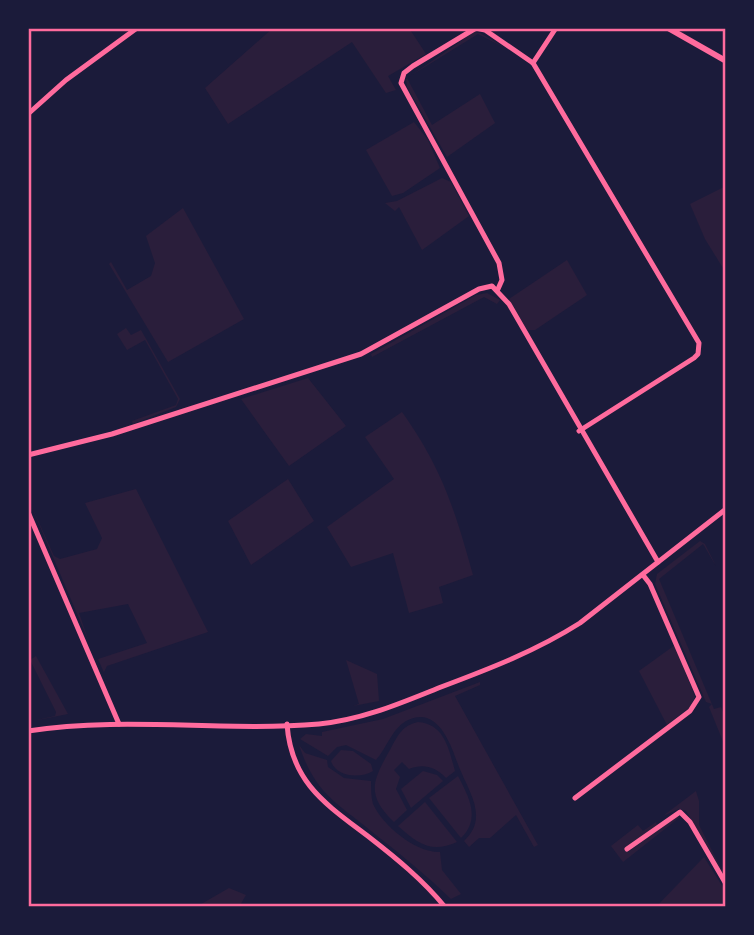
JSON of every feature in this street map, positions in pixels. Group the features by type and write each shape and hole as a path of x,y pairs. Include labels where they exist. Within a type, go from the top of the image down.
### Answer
{"street":[{"path":"28,114 66,80 137,28"},
{"path":"498,289 502,280 499,262 405,92 402,78 413,66 476,28 485,30 533,63 699,342 698,354 694,358 579,431"},
{"path":"533,63 556,28"},
{"path":"668,28 726,61"},
{"path":"28,455 112,434 188,407 351,357 396,336 479,289 492,286 498,289 658,562"},
{"path":"28,731 119,724 321,723 371,714 508,661 580,623 726,509"},
{"path":"28,512 119,724"},
{"path":"575,798 690,711 699,697 650,584 643,575"},
{"path":"286,724 292,756 316,796 408,869 445,907"},
{"path":"627,849 680,812 690,822 726,884"}],"shaded area":[{"path":"273,28 409,28 426,54 388,76 396,90 386,93 352,42 228,124 205,88"},
{"path":"474,32 480,33 509,50 478,34 411,75"},
{"path":"407,78 432,125 480,94 495,123 447,157 407,87"},
{"path":"414,122 428,140 440,168 403,193 392,196 366,150"},
{"path":"442,178 451,182 469,216 422,250 399,207 395,211 385,203 397,201"},
{"path":"726,186 726,273 705,239 690,204"},
{"path":"183,208 244,319 168,362 109,264 111,262 127,290 151,276 155,263 146,236"},
{"path":"567,260 587,295 535,330 527,330 509,299"},
{"path":"487,293 500,300 497,304 484,297 372,357 371,354 476,295"},
{"path":"126,328 131,335 141,330 180,399 176,407 133,424 132,421 176,405 178,399 145,340 127,350 117,334"},
{"path":"308,378 346,426 289,466 241,399"},
{"path":"402,412 416,432 446,490 473,575 439,587 443,603 409,613 393,553 351,567 327,527 394,479 365,437"},
{"path":"288,479 314,521 251,565 228,521"},
{"path":"136,489 208,632 107,666 104,672 110,686 98,659 147,643 128,604 79,613 89,642 28,498 54,556 60,559 97,549 102,538 85,503"},
{"path":"700,541 705,544 716,566 703,544 659,579 712,704 706,702 655,584 657,574"},
{"path":"675,645 695,697 690,707 667,725 639,671"},
{"path":"36,656 68,714 28,722 55,716 56,712 30,660"},
{"path":"346,660 377,674 379,701 353,706 359,704"},
{"path":"480,682 480,685 455,696 538,845 534,847 516,815 490,838 479,838 469,847 464,841 475,823 472,795 442,729 427,718 417,717 401,725 376,760 346,745 337,747 328,756 300,739 306,734 322,736 322,732 383,719"},
{"path":"712,704 714,709 721,707 726,719 726,749 709,707"},
{"path":"418,722 427,724 440,733 448,747 455,771 446,778 434,769 419,766 409,769 402,762 394,770 400,777 396,789 407,810 394,822 378,803 375,794 377,777 399,735 405,728"},
{"path":"299,745 305,753 327,760 328,767 344,778 371,781 373,804 384,821 411,843 440,852 442,870 461,894 451,899 339,806 313,776"},
{"path":"341,750 353,751 371,764 373,771 355,776 338,770 331,761"},
{"path":"423,771 437,775 443,781 411,808 401,789"},
{"path":"458,776 469,800 472,816 467,831 461,838 429,798"},
{"path":"696,791 699,801 699,825 726,878 686,811 679,809 663,816"},
{"path":"425,802 457,842 432,847 418,842 398,826"},
{"path":"676,817 680,817 623,862 611,846 638,825 643,831 656,822 657,825 625,849 628,852"},
{"path":"704,857 726,892 725,907 656,907"},
{"path":"229,888 246,895 239,907 196,907"}]}
